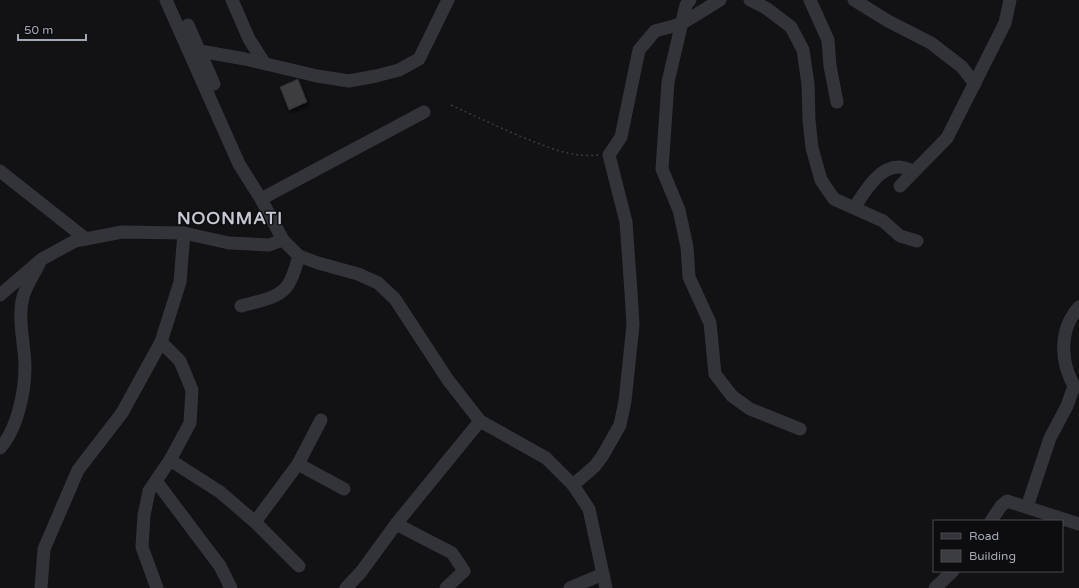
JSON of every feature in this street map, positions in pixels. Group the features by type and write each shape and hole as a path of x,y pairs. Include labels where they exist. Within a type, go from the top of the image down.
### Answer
{"street":[{"path":"166,0 239,164 261,199 283,240 299,256 318,264 358,274 378,283 395,299 448,380 480,421 546,458 573,485 589,509 606,588"},
{"path":"176,0 200,51 248,166 251,183"},
{"path":"232,0 249,39 265,64"},
{"path":"200,51 317,76 349,81 399,70 419,58 448,0"},
{"path":"690,0 686,5 668,82 662,169 679,210 687,247 689,277 710,323 716,374 732,396 750,409 800,429"},
{"path":"573,485 594,466 603,455 620,425 625,402 633,325 631,292 626,222 609,155 621,137 639,50 654,31 682,24 720,0"},
{"path":"750,0 766,8 791,27 803,50 808,84 809,120 812,148 821,180 834,199 883,221 900,236 917,240"},
{"path":"810,0 828,40 830,66 837,102"},
{"path":"854,0 888,21 931,43 962,67 975,84"},
{"path":"900,186 946,138 1005,23 1010,0"},
{"path":"261,199 424,112"},
{"path":"854,208 868,187 885,169 900,167 914,171"},
{"path":"0,171 86,239"},
{"path":"0,295 42,259 75,242 122,232 184,233 229,244 269,245 283,240"},
{"path":"41,588 44,549 78,470 122,413 162,342 180,282 184,233"},
{"path":"241,306 279,294 286,288 290,282 299,256"},
{"path":"0,448 6,442 20,407 25,368 21,329 23,297 42,259"},
{"path":"1027,507 1050,438 1067,406 1074,386 1067,374 1063,346 1064,332 1079,306"},
{"path":"157,588 142,547 144,516 149,491 170,460 190,423 192,390 180,361 162,342"},
{"path":"255,522 298,464 321,420"},
{"path":"346,588 361,572 396,524 480,421"},
{"path":"170,460 220,492 255,522 299,566"},
{"path":"298,464 344,489"},
{"path":"156,481 220,566 231,588"},
{"path":"992,520 1001,506 1007,501 1079,524"},
{"path":"396,524 452,553 464,571 446,588"},
{"path":"935,588 952,572"},
{"path":"570,588 603,574"}],"path":[{"path":"451,105 501,129 573,156 609,155"}],"building":[{"path":"298,79 307,102 289,110 280,87"}],"district":[{"name":"NOONMATI","path":"230,218"}]}
